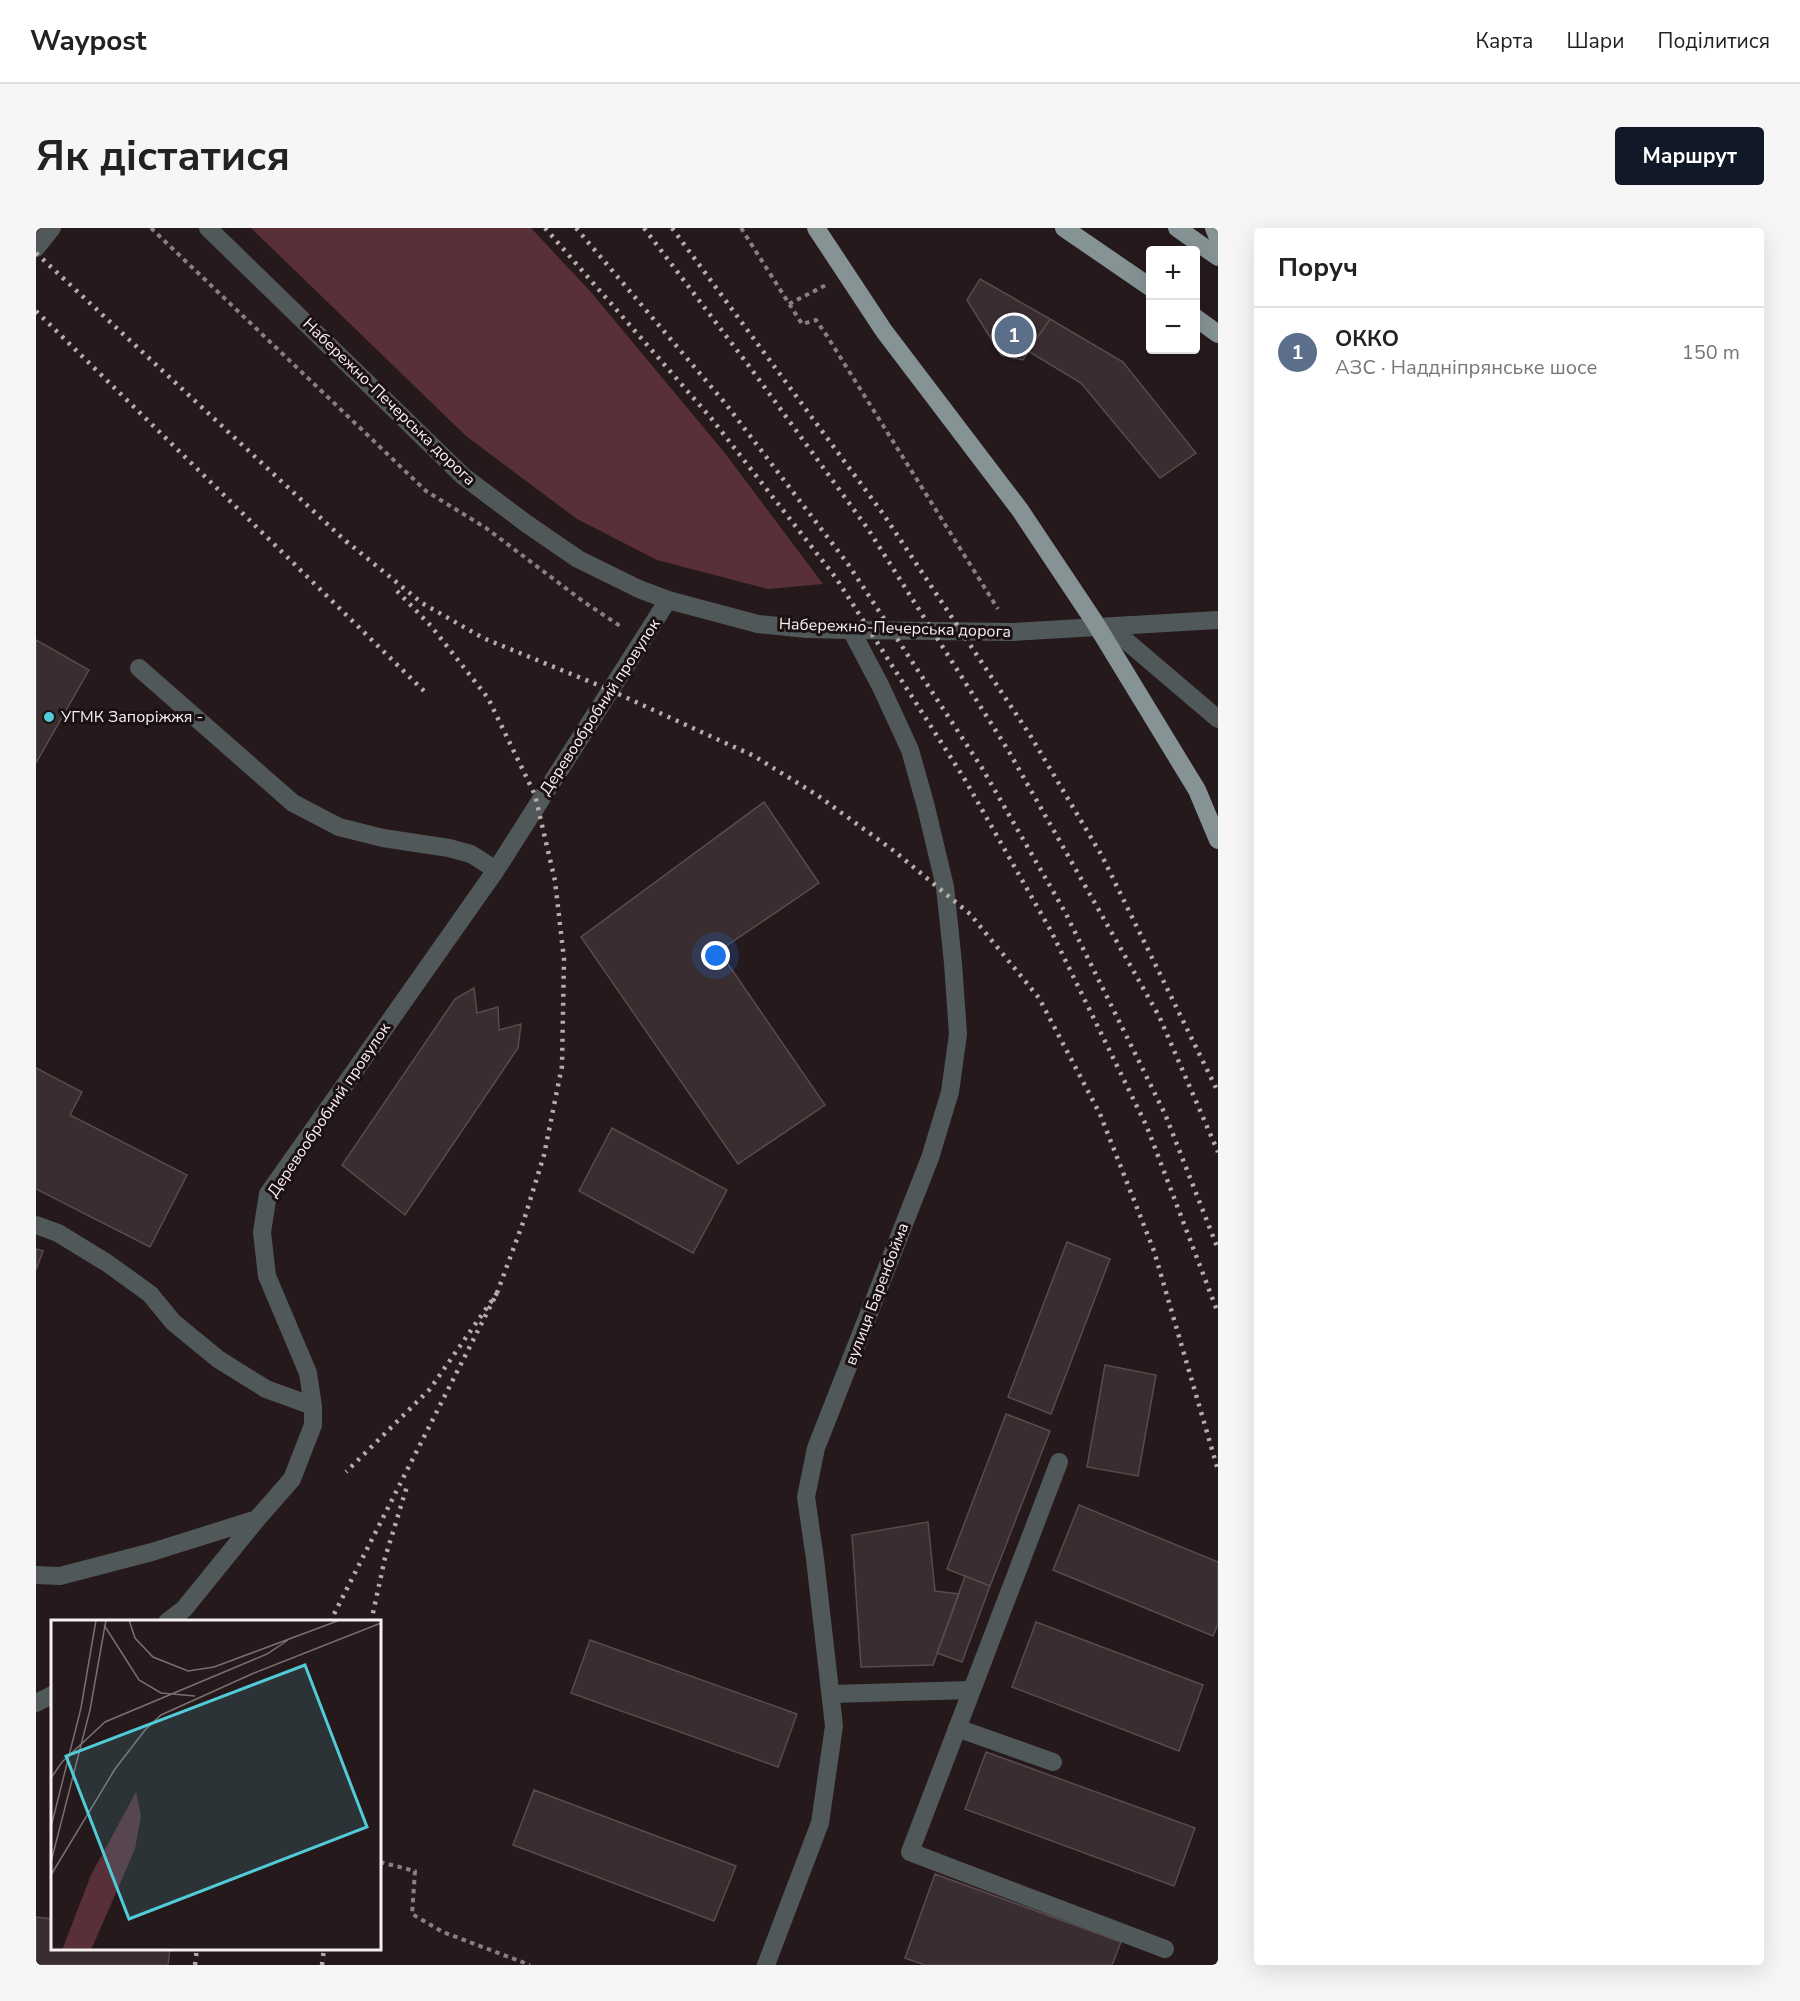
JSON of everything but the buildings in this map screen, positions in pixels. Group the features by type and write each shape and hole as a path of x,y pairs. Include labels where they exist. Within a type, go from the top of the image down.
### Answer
{"main road":[{"path":"816,228 884,331 1020,510 1094,621 1197,790 1218,840"},
{"path":"1064,228 1146,284"},
{"path":"1177,228 1218,257"},
{"path":"1214,228 1218,238"},
{"path":"1200,321 1218,334"}],"street":[{"path":"36,248 52,228"},
{"name":"Набережно-Печерська дорога","path":"208,228 463,476 578,559 639,589 668,600 758,624 807,629 1012,632 1218,620"},
{"name":"Деревообробний провулок","path":"170,1620 184,1609 292,1479 313,1425 313,1406 308,1373 267,1276 262,1233 268,1194 496,870 668,600"},
{"path":"1110,627 1218,719"},
{"name":"вулиця Баренбойма","path":"766,1965 820,1823 834,1726 816,1559 806,1497 816,1448 930,1158 950,1092 958,1034 945,887 926,807 910,750 851,630"},
{"path":"139,668 293,803 339,827 383,838 449,848 471,854 496,870"},
{"path":"36,1225 58,1233 107,1263 150,1294 173,1322 218,1359 266,1389 313,1406"},
{"path":"1059,1462 910,1852 1165,1949"},
{"path":"36,1575 60,1576 152,1552 257,1519"},
{"path":"831,1694 972,1690"},
{"path":"36,1703 51,1696"},
{"path":"957,1728 1053,1762"}],"path":[{"path":"151,228 426,491 486,528 584,602 642,640"},
{"path":"741,228 802,324 816,320 854,376 1012,632"},
{"path":"789,304 847,275"},
{"path":"381,1862 415,1871 412,1914 443,1932 530,1965"}],"shaded area":[{"path":"251,228 531,228 590,291 724,452 823,584 768,589 657,560 577,519 466,436"}],"railway":[{"path":"545,228 711,418 836,578 964,778 1051,931 1147,1127 1218,1313"},
{"path":"576,228 725,403 848,564 982,768 1065,912 1165,1114 1218,1249"},
{"path":"644,228 752,370 868,529 1008,750 1159,1016 1218,1152"},
{"path":"672,228 884,515 1030,735 1102,856 1218,1092"},
{"path":"36,253 352,547"},
{"path":"36,311 427,694"},
{"path":"346,541 422,603 483,638 603,687 754,756 817,795 894,851 970,914 1039,998 1100,1114 1154,1251 1218,1470"},
{"path":"397,591 431,626 488,698 535,795 555,881 564,959 562,1066 544,1155 524,1220 497,1293"},
{"path":"331,1620 497,1293 430,1389 346,1472"},
{"path":"371,1620 385,1558 408,1483"},
{"path":"195,1965 197,1950"},
{"path":"322,1965 324,1950"}],"place":[{"name":"ОККО","path":"1014,335"},
{"name":"УГМК Запоріжжя -","path":"49,717"}]}
